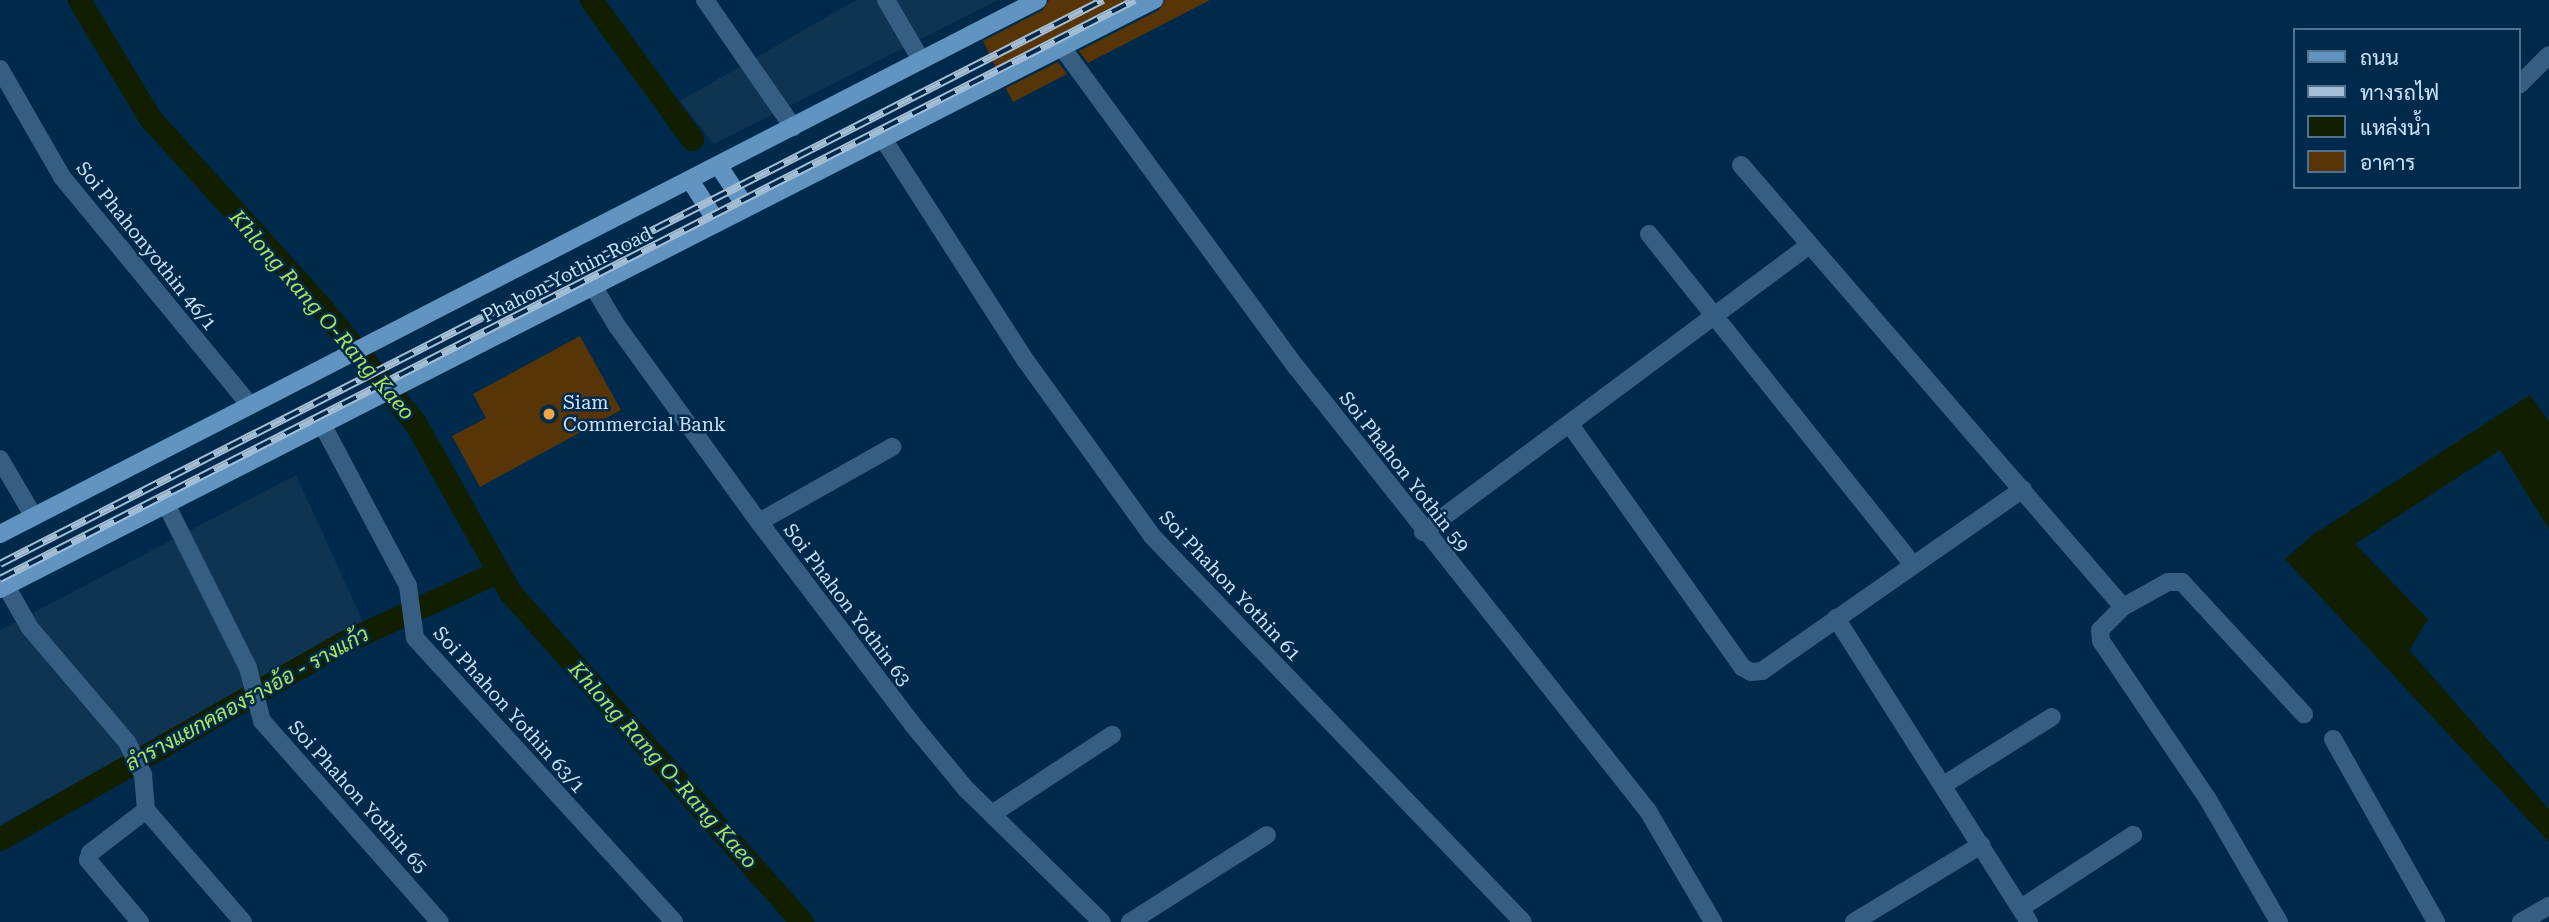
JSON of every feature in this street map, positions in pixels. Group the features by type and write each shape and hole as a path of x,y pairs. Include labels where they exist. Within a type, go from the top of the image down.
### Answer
{"main road":[{"name":"Phahon Yothin Road","path":"0,534 1038,0"},
{"name":"Phahon Yothin Road","path":"3,587 1154,0"},
{"path":"718,165 746,207"},
{"path":"690,180 717,222"}],"street":[{"path":"705,0 793,127"},
{"path":"887,0 921,60"},
{"name":"Soi Phahon Yothin 59","path":"1061,46 1423,532 1648,811 1713,922"},
{"path":"2521,83 2549,55"},
{"name":"Soi Phahonyothin 46/1","path":"0,69 62,177 250,405"},
{"name":"Soi Phahon Yothin 61","path":"882,137 1026,361 1152,536 1523,922"},
{"path":"1741,165 1808,246 2023,489 2123,607"},
{"path":"1649,234 1912,564"},
{"path":"1423,532 1571,426 1808,246"},
{"name":"Soi Phahon Yothin 63","path":"593,286 617,326 759,522 912,725 992,814 1102,922"},
{"name":"Soi Phahon Yothin 63/1","path":"322,425 408,586 415,638 674,922"},
{"path":"1571,426 1742,667 1751,672 1762,671 2023,489"},
{"path":"759,522 892,447"},
{"path":"0,459 34,517"},
{"name":"Soi Phahon Yothin 65","path":"166,504 248,668 262,721 440,922"},
{"path":"2280,922 2207,797 2101,641 2102,625 2123,607 2168,582 2182,582 2304,714"},
{"path":"3,587 30,628 127,742 143,775 146,810 243,922"},
{"path":"1836,618 1945,784 2025,915 2133,835"},
{"path":"1945,784 2052,717"},
{"path":"992,814 1112,736"},
{"path":"2333,739 2436,922"},
{"path":"140,922 88,860 90,853 146,810"},
{"path":"1130,922 1267,835"},
{"path":"1854,922 1981,845"},
{"path":"2521,922 2549,906"}],"shaded area":[{"path":"856,0 998,0 714,144 680,101"},
{"path":"296,475 364,624 0,825 0,630"}],"water":[{"path":"2530,395 2549,422 2549,529 2500,450 2355,544 2428,619 2409,650 2549,809 2549,842 2285,559 2314,534"}],"building":[{"path":"1049,0 1129,0 996,68 983,41 1043,10"},
{"path":"1165,0 1210,0 1088,63 1079,51 1159,10"},
{"path":"1058,62 1067,74 1013,102 1006,88"},
{"name":"Siam Commercial Bank","path":"580,336 621,410 480,487 452,436 486,418 473,394"}],"waterway":[{"name":"Khlong Rang O-Rang Kaeo","path":"79,0 150,118 322,308 416,424 510,592 802,922"},
{"path":"591,0 692,139"},
{"name":"ลำรางแยกคลองรางอ้อ - รางแก้ว","path":"0,839 342,643 499,571"}],"railway":[{"path":"0,564 1103,0"},
{"path":"0,579 1135,0"}],"place":[{"name":"Siam Commercial Bank","path":"549,414"}]}
